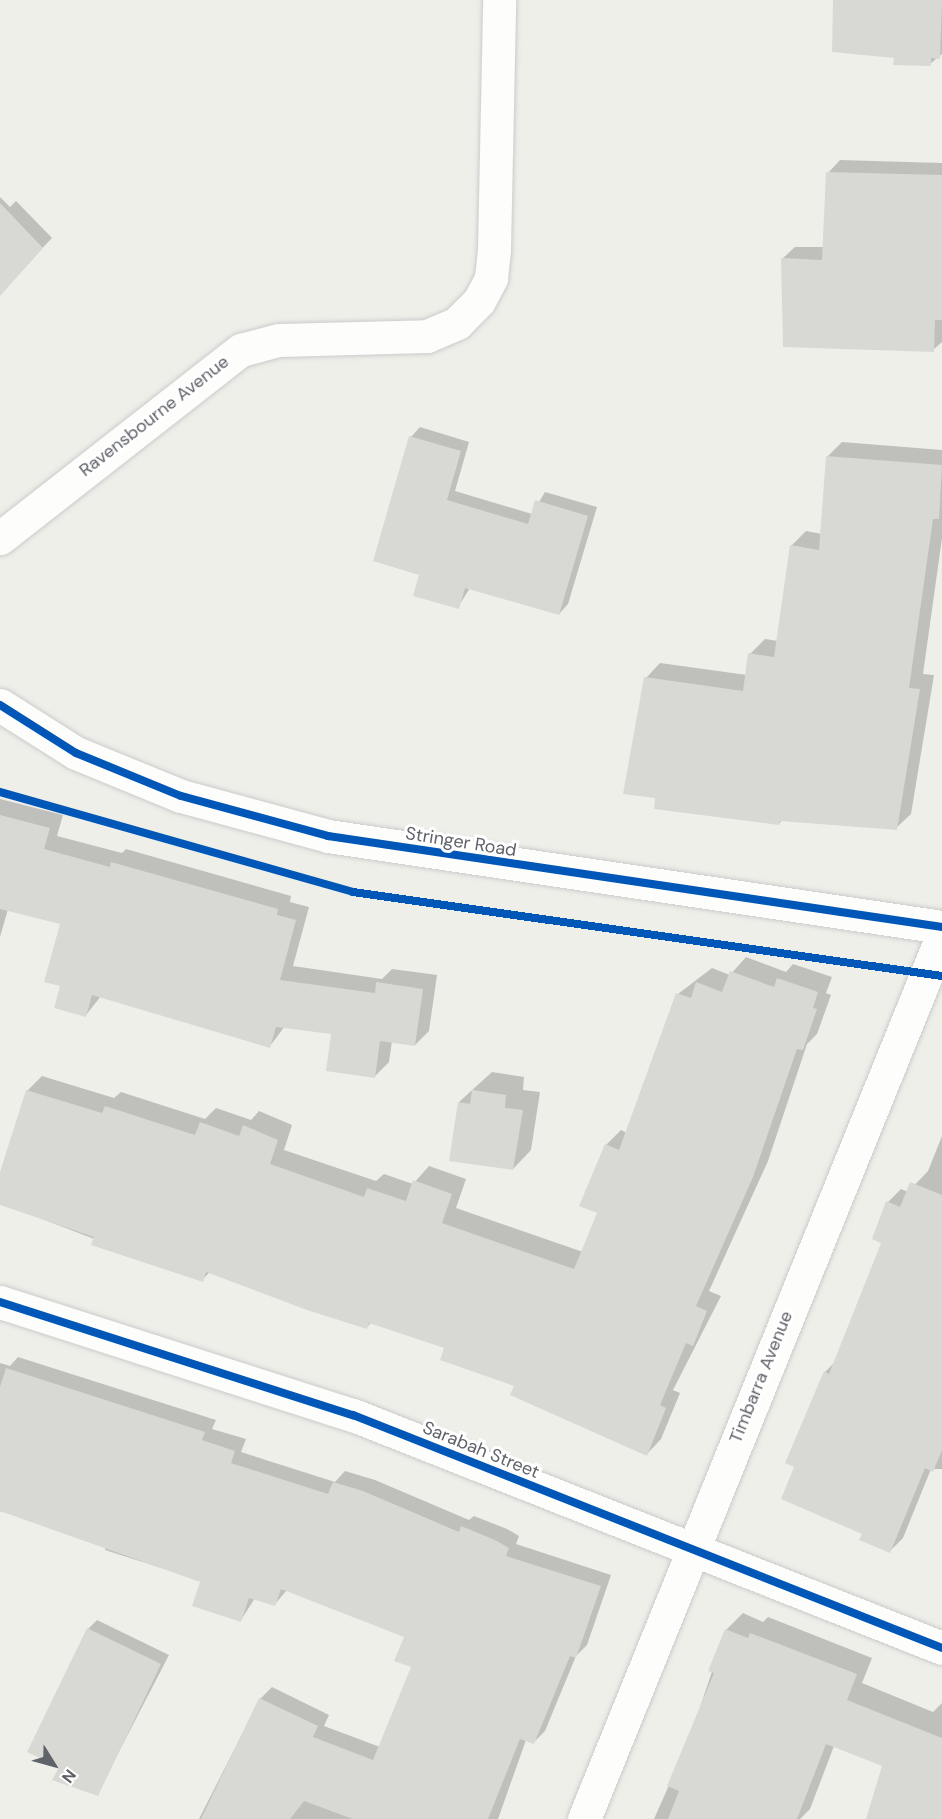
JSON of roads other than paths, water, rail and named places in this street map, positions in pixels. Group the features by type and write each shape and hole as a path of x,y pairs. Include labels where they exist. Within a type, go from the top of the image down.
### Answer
{"street":[{"name":"Ravensbourne Avenue","path":"0,538 241,350 279,340 427,336 457,323 479,301 491,278 494,249 499,0"},
{"name":"Stringer Road","path":"0,705 76,753 182,796 328,836 942,927"},
{"name":"Timbarra Avenue","path":"584,1819 691,1550 942,936"},
{"name":"Sarabah Street","path":"0,1302 353,1415 942,1648"}]}
